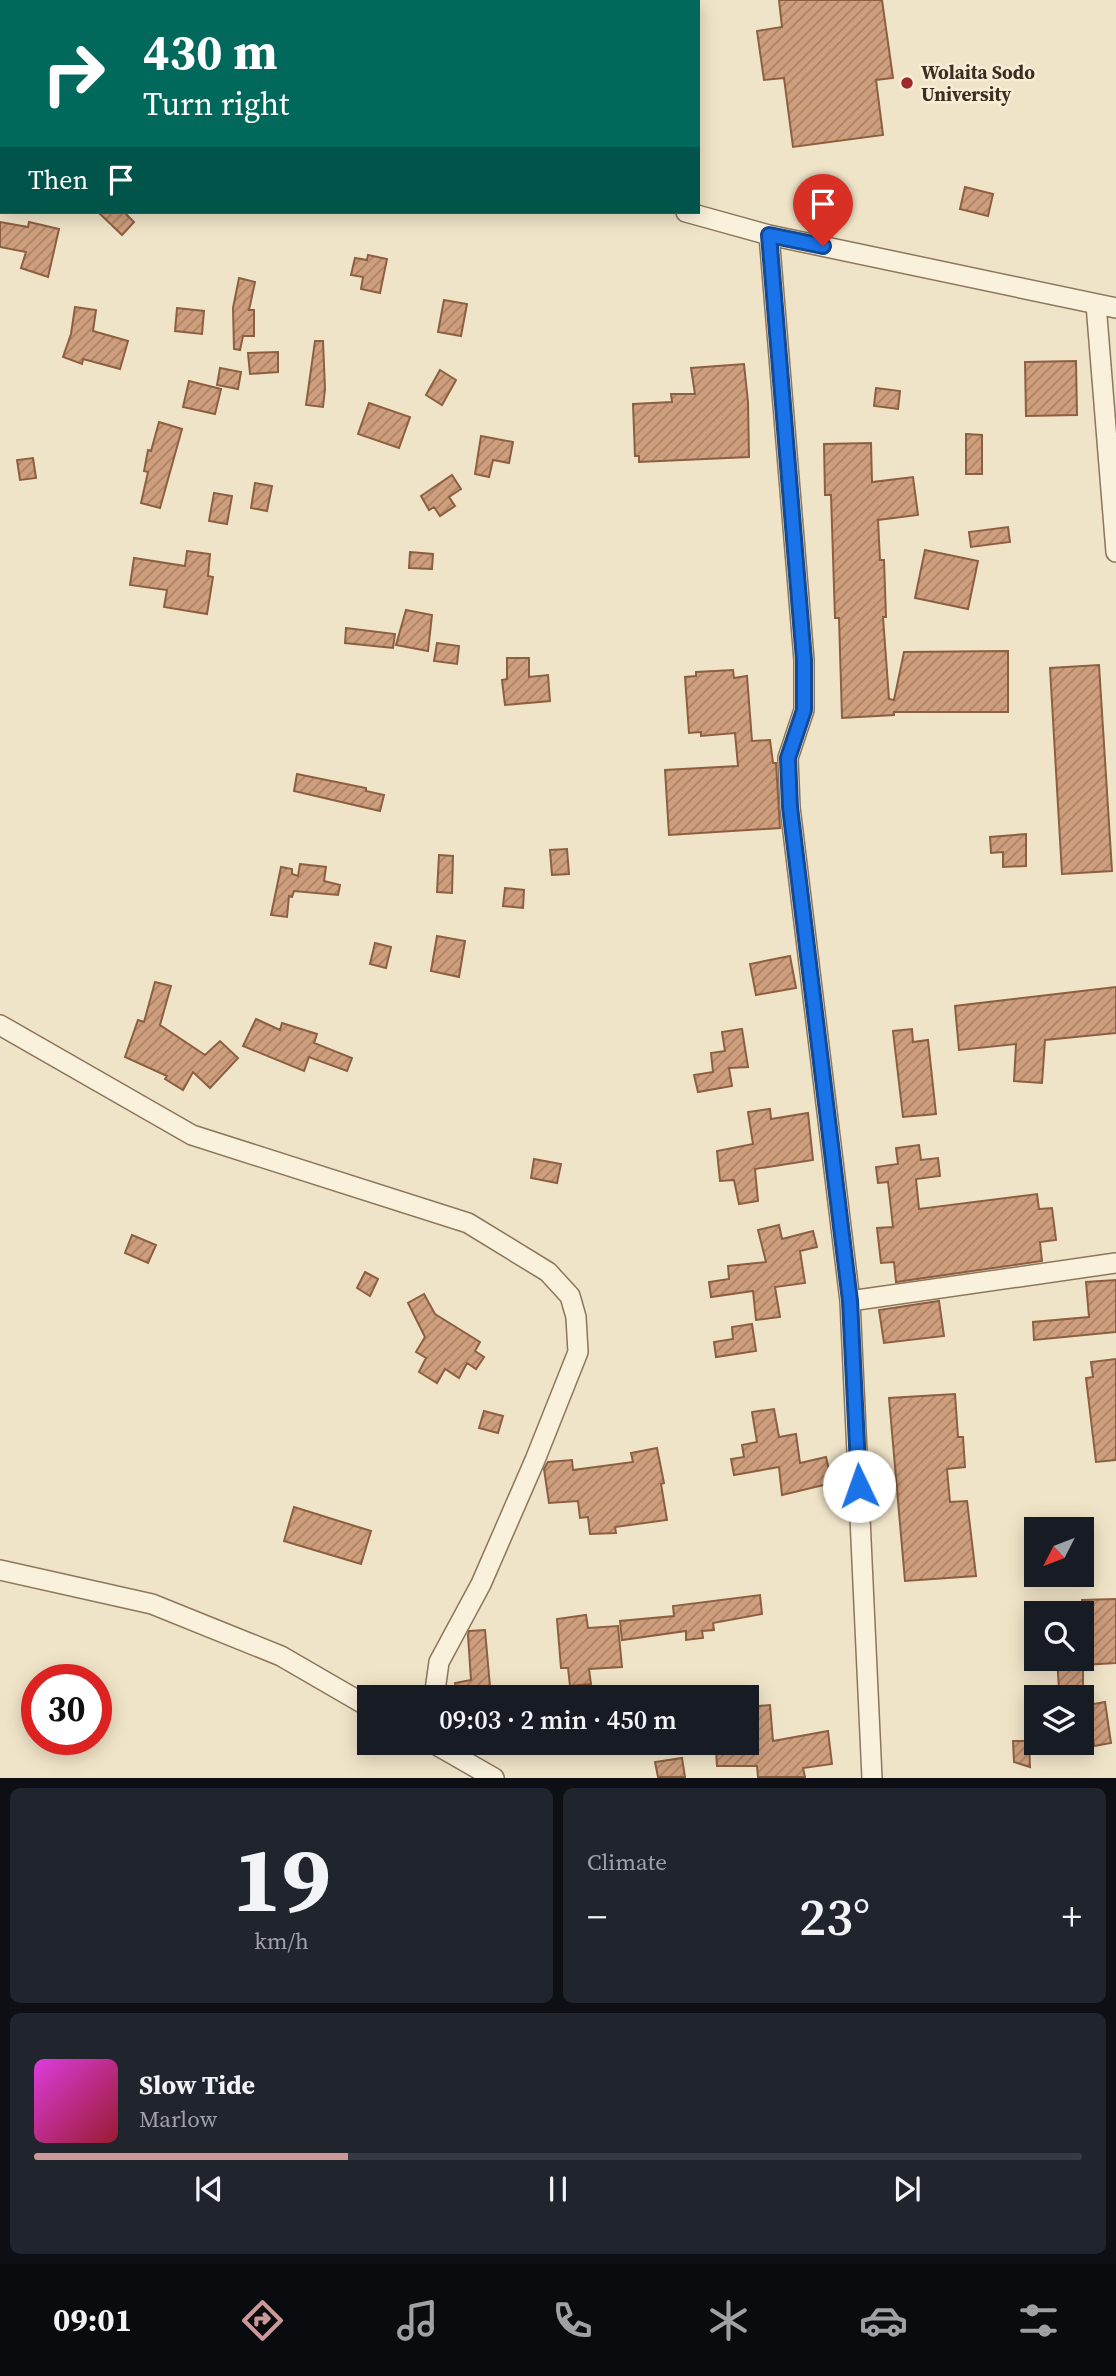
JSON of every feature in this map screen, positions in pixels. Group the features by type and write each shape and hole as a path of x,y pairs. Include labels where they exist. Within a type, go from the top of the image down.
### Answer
{"street":[{"path":"693,214 769,235 1116,308"},
{"path":"769,235 804,660 804,710 788,758 790,807 850,1301 872,1777"},
{"path":"1096,304 1116,552"},
{"path":"0,1025 192,1135 468,1223 548,1272 570,1296 576,1317 578,1352 536,1460 481,1584 439,1662 436,1685"},
{"path":"850,1301 1116,1263"},
{"path":"0,1570 152,1604 281,1656 357,1700"},
{"path":"455,1755 494,1777"}],"building":[{"path":"779,0 882,0 893,78 876,80 883,135 793,147 784,78 764,80 757,31 782,27"},
{"path":"965,187 993,194 988,216 960,209"},
{"path":"100,214 126,214 134,222 122,235"},
{"path":"0,222 28,227 29,222 59,229 48,277 21,268 26,252 0,247"},
{"path":"368,255 387,259 380,293 361,289 363,277 351,275 355,258 367,260"},
{"path":"239,278 255,282 249,310 254,310 254,336 243,336 240,350 234,349 233,308"},
{"path":"444,300 467,304 461,336 438,332"},
{"path":"75,307 96,310 93,331 128,341 120,369 83,359 82,364 63,357 71,334"},
{"path":"177,308 204,311 202,334 175,331"},
{"path":"315,341 323,341 323,407 306,405"},
{"path":"278,352 278,372 250,374 248,353"},
{"path":"1076,361 1077,415 1026,416 1025,362"},
{"path":"744,364 749,457 639,462 639,456 635,456 633,404 672,402 671,394 695,394 691,368"},
{"path":"220,368 241,372 238,389 217,385"},
{"path":"440,370 456,380 442,405 426,395"},
{"path":"189,381 221,389 215,414 183,407"},
{"path":"876,388 900,391 898,409 874,406"},
{"path":"369,403 410,417 399,448 358,434"},
{"path":"159,422 182,429 160,508 141,503 148,472 144,471 148,450 151,451"},
{"path":"966,434 982,435 982,474 966,474"},
{"path":"481,436 513,442 509,463 493,460 489,477 475,474"},
{"path":"871,443 872,482 913,477 918,515 878,520 880,560 884,560 886,617 883,617 889,699 894,700 904,652 1008,651 1008,712 894,712 894,715 842,718 831,495 825,495 824,444"},
{"path":"33,458 36,478 20,480 17,460"},
{"path":"452,475 461,489 449,497 455,506 440,516 434,507 429,510 421,496"},
{"path":"255,483 272,486 267,511 251,508"},
{"path":"214,493 232,496 227,524 209,521"},
{"path":"1008,527 1010,542 971,547 969,532"},
{"path":"925,550 978,561 968,609 915,598"},
{"path":"187,551 210,554 208,576 213,577 207,614 164,607 167,590 130,585 134,558 185,566"},
{"path":"410,552 433,554 432,569 409,568"},
{"path":"406,610 432,615 428,651 396,645"},
{"path":"346,628 395,634 393,648 345,643"},
{"path":"437,643 459,646 457,664 434,661"},
{"path":"507,658 529,658 529,677 548,675 550,701 505,705 502,680 507,679"},
{"path":"1099,665 1112,871 1062,874 1050,668"},
{"path":"733,670 734,678 747,676 752,741 770,740 773,763 776,763 780,828 669,835 665,770 738,766 735,733 701,736 701,732 689,733 685,677 696,676 696,672"},
{"path":"297,774 366,788 366,791 384,795 380,811 294,791"},
{"path":"1026,834 1026,866 1003,867 1003,852 991,853 990,837"},
{"path":"567,849 569,874 552,875 550,850"},
{"path":"439,855 453,856 452,893 437,892"},
{"path":"300,864 326,867 324,881 340,885 338,895 294,891 292,897 289,896 287,917 271,915 281,867 292,869 292,874 298,876"},
{"path":"505,888 524,890 523,908 503,906"},
{"path":"437,936 465,941 459,977 431,971"},
{"path":"375,943 391,947 386,968 370,964"},
{"path":"790,956 796,988 756,995 750,964"},
{"path":"155,982 171,986 160,1025 205,1055 220,1041 238,1058 210,1088 193,1072 183,1090 165,1079 167,1076 125,1057 138,1020 144,1022"},
{"path":"1116,987 1116,1033 1045,1040 1042,1083 1014,1081 1016,1044 959,1050 955,1006"},
{"path":"256,1019 280,1030 282,1023 317,1034 314,1043 352,1058 347,1071 309,1057 304,1071 243,1046"},
{"path":"742,1029 748,1067 729,1068 732,1086 698,1092 694,1075 713,1072 711,1053 725,1051 722,1032"},
{"path":"912,1029 913,1042 928,1040 936,1114 903,1117 893,1031"},
{"path":"770,1109 771,1119 808,1113 813,1160 755,1169 758,1201 739,1204 734,1180 720,1181 717,1151 753,1144 748,1112"},
{"path":"919,1145 921,1160 938,1158 940,1176 916,1179 919,1209 1037,1194 1039,1209 1052,1208 1056,1240 1040,1242 1042,1261 896,1282 894,1262 881,1263 877,1228 893,1227 888,1182 878,1183 876,1167 898,1164 896,1148"},
{"path":"534,1159 561,1164 557,1183 531,1178"},
{"path":"779,1225 782,1239 813,1231 817,1247 800,1251 805,1283 775,1287 780,1317 756,1320 753,1291 711,1297 709,1282 729,1279 728,1266 766,1262 758,1230"},
{"path":"132,1235 156,1245 148,1263 125,1253"},
{"path":"365,1272 378,1279 370,1296 357,1288"},
{"path":"1116,1280 1116,1332 1034,1340 1033,1322 1089,1317 1086,1282"},
{"path":"424,1294 435,1314 480,1342 475,1351 484,1357 476,1369 467,1363 459,1378 445,1369 437,1383 419,1372 426,1358 416,1352 425,1337 408,1303"},
{"path":"939,1301 944,1336 884,1343 879,1310"},
{"path":"752,1324 756,1351 716,1357 714,1342 733,1339 732,1327"},
{"path":"1116,1359 1116,1460 1096,1462 1086,1378 1093,1377 1091,1362"},
{"path":"955,1394 958,1437 963,1437 965,1467 947,1469 950,1502 967,1501 976,1576 905,1581 889,1398"},
{"path":"774,1409 779,1437 796,1434 800,1463 826,1457 832,1483 782,1495 779,1467 734,1475 731,1459 744,1457 742,1445 757,1442 752,1412"},
{"path":"484,1411 503,1416 498,1433 479,1428"},
{"path":"657,1448 664,1483 661,1484 667,1520 615,1527 616,1533 590,1534 588,1517 580,1518 578,1501 549,1503 544,1469 548,1462 572,1460 573,1470 633,1462 631,1453"},
{"path":"294,1507 371,1531 361,1564 284,1541"},
{"path":"760,1595 762,1614 713,1623 714,1630 702,1631 703,1638 686,1640 686,1631 622,1640 620,1621 674,1616 673,1606"},
{"path":"1116,1599 1116,1663 1094,1664 1094,1601 1082,1600"},
{"path":"586,1615 588,1628 618,1626 622,1667 589,1669 591,1684 570,1685 568,1668 561,1668 557,1619"},
{"path":"485,1630 490,1685 455,1685 471,1680 469,1631"},
{"path":"1058,1671 1083,1671 1083,1685 1059,1685"},
{"path":"1105,1702 1111,1743 1094,1746 1094,1704"},
{"path":"770,1705 773,1741 828,1731 832,1764 803,1768 805,1777 758,1777 757,1766 717,1766 716,1755 759,1755 759,1706"},
{"path":"1013,1741 1024,1741 1024,1755 1030,1755 1030,1767 1014,1762"},
{"path":"682,1758 685,1777 658,1777 655,1762"}],"place":[{"name":"Wolaita Sodo University","path":"907,83"}],"route":[{"path":"823,246 769,235 792,548 804,660 804,710 788,758 790,807 850,1301 859,1486"}]}
